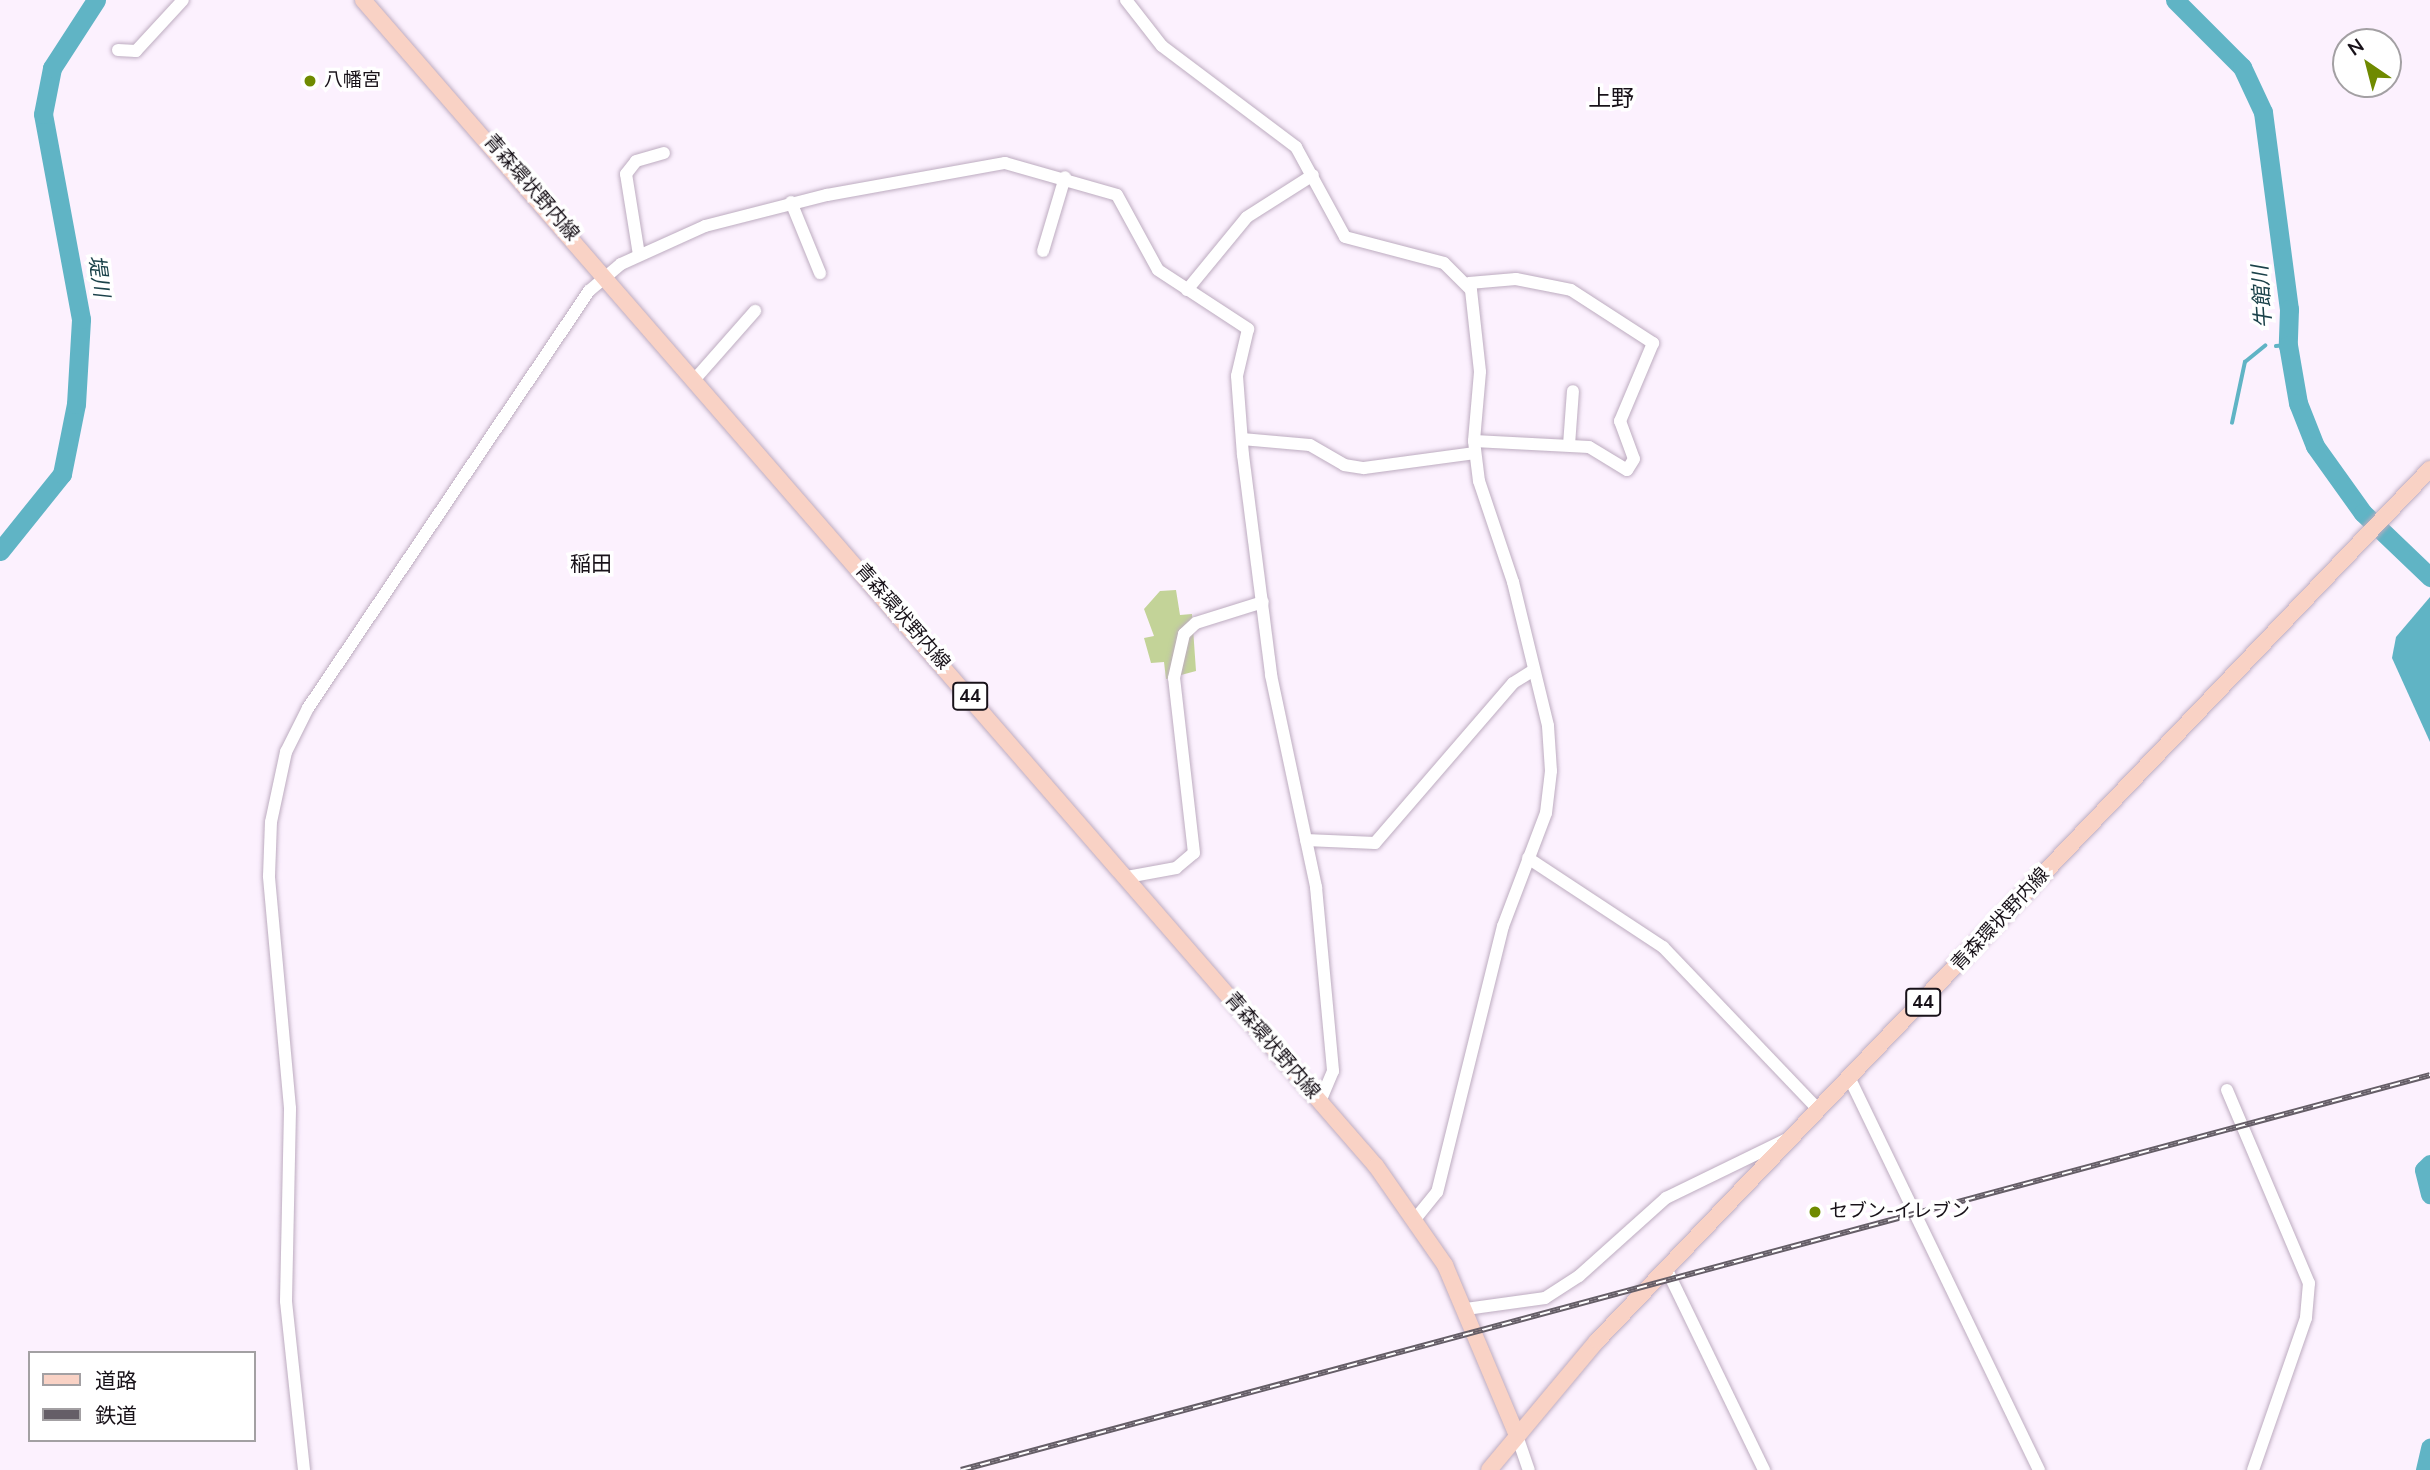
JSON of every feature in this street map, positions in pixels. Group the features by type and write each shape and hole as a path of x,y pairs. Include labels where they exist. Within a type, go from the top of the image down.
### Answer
{"main road":[{"name":"青森環状野内線","path":"363,0 1127,877 1320,1101 1416,1218 1466,1309 1516,1433"},
{"name":"青森環状野内線","path":"1489,1470 1516,1433 1666,1268 2430,469"}],"street":[{"path":"118,50 136,51 183,0"},
{"path":"1126,0 1163,46 1284,134 1313,174 1345,237 1378,250 1434,259 1469,282 1516,279 1571,290 1653,342 1620,421 1631,467 1620,471 1595,450 1569,445 1475,447 1364,468 1344,466 1310,445 1242,439"},
{"path":"639,255 626,174 636,161 664,153"},
{"path":"304,1470 286,1301 290,1108 269,876 271,822 286,752 308,708 417,543 605,275 639,255 705,226 791,202 994,162 1065,177 1117,195 1135,218 1151,262 1248,329 1237,376 1242,439 1271,675 1306,839 1333,1071 1320,1101"},
{"path":"1188,290 1247,217 1313,174"},
{"path":"1043,251 1065,177"},
{"path":"791,202 820,273"},
{"path":"1416,1218 1437,1192 1503,926 1546,813 1552,754 1475,447 1480,372 1469,282"},
{"path":"695,379 755,311"},
{"path":"1569,445 1573,391"},
{"path":"1127,877 1176,868 1194,853 1174,678 1184,634 1196,623 1263,602"},
{"path":"1306,839 1375,843 1513,684 1532,671"},
{"path":"1528,858 1663,947 1818,1109"},
{"path":"1849,1077 2039,1470"},
{"path":"2227,1090 2309,1283 2306,1318 2253,1470"},
{"path":"1466,1309 1545,1298 1579,1276 1666,1198 1793,1136"},
{"path":"1666,1268 1764,1470"},
{"path":"1516,1433 1529,1470"}],"green space":[{"path":"1176,590 1180,615 1192,614 1196,671 1166,679 1164,662 1151,663 1144,638 1154,636 1144,609 1160,591"}],"water":[{"path":"2430,597 2430,742 2392,658 2396,637"}],"waterway":[{"name":"堤川","path":"0,551 62,474 76,404 81,319 43,114 52,68 96,0"},
{"name":"牛館川","path":"2175,0 2242,67 2263,112 2289,309 2288,345 2298,403 2315,446 2363,513 2430,577"},
{"path":"2276,346 2288,345"},
{"path":"2232,423 2245,362 2265,346"},
{"name":"牛館川","path":"2430,1164 2424,1170 2430,1194"},
{"name":"牛館川","path":"2425,1470 2430,1448"}],"railway":[{"path":"961,1470 2430,1075"}],"place":[{"name":"八幡宮","path":"310,81"},
{"name":"セブン-イレブン","path":"1815,1212"}],"district":[{"name":"上野","path":"1611,99"},
{"name":"稲田","path":"591,564"}]}
